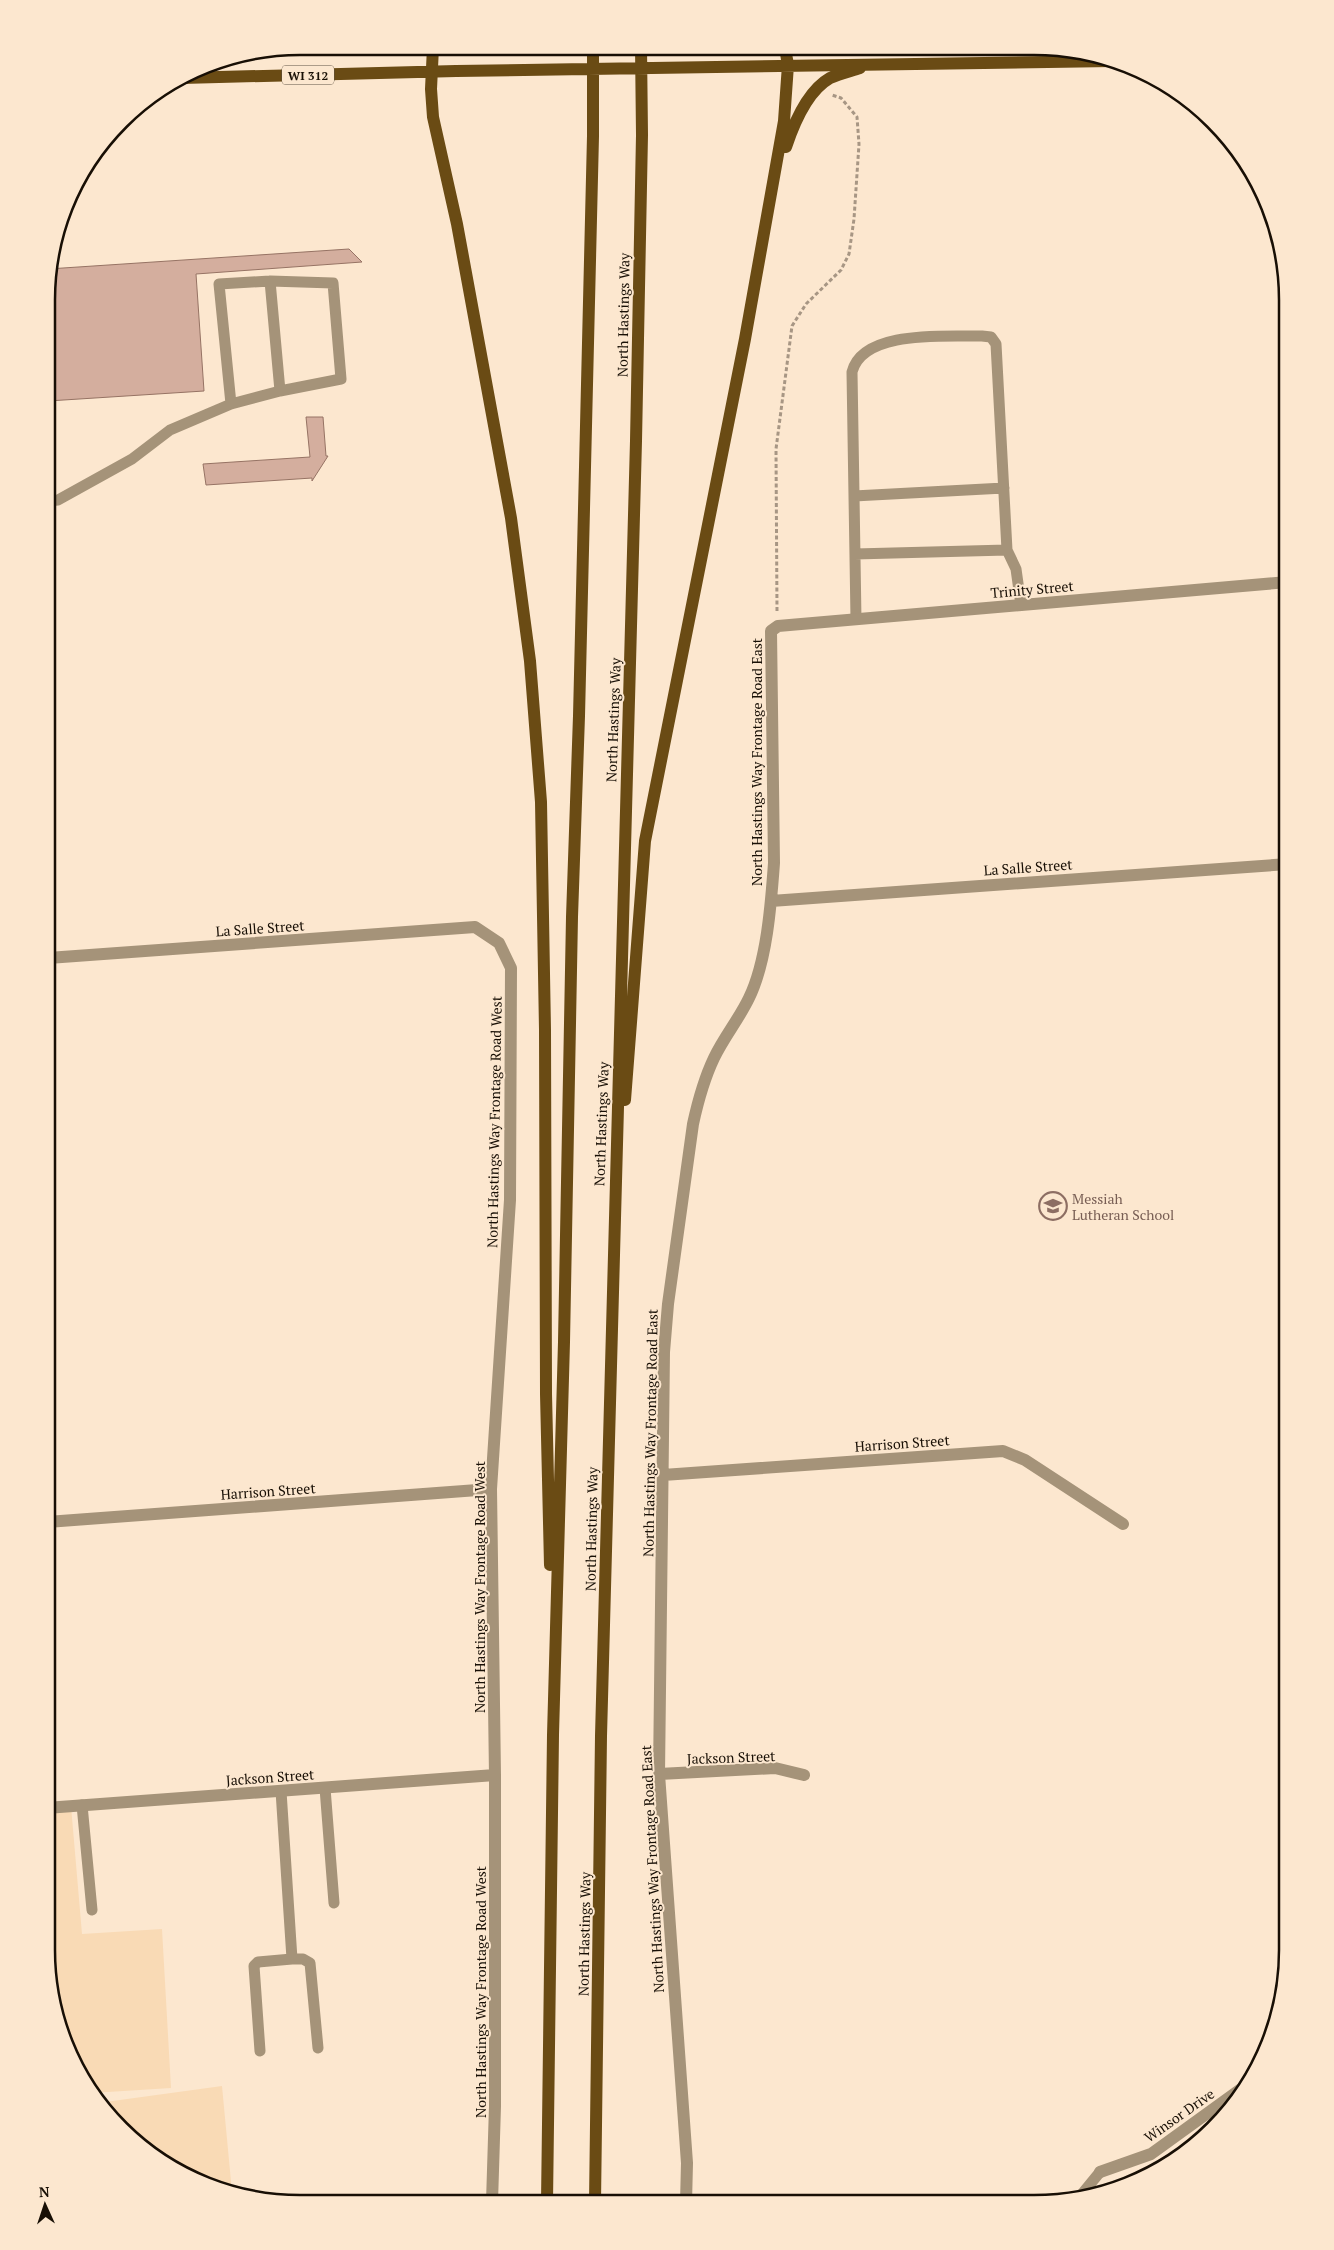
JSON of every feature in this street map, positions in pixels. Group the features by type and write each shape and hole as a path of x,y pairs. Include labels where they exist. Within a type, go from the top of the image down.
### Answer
{"main road":[{"path":"433,55 432,117 457,224 511,518 530,661 541,802 545,1039 546,1404 553,1735"},
{"path":"547,2195 553,1735 593,136 593,55"},
{"name":"North Hastings Way","path":"595,2195 601,1736 636,441 642,135 641,55"},
{"path":"611,1312 629,1040 645,841 745,339 784,121 788,65 786,55"},
{"name":"WI 312","path":"198,78 1084,60"},
{"path":"771,192 792,127 804,106 818,88 830,78 873,64"}],"street":[{"name":"Trinity Street","path":"778,626 1279,583"},
{"name":"North Hastings Way Frontage Road East","path":"686,2195 686,2163 659,1774 664,1352 668,1304 693,1124 700,1095 715,1057 749,998 759,971 771,901 774,863 769,636 771,631 778,626"},
{"name":"La Salle Street","path":"771,901 1279,865"},
{"name":"La Salle Street","path":"55,957 475,927"},
{"name":"North Hastings Way Frontage Road West","path":"475,927 499,943 511,968 510,1200 491,1489 495,1775 495,2106 492,2195"},
{"name":"Harrison Street","path":"663,1475 1003,1451 1025,1460 1123,1524"},
{"name":"Harrison Street","path":"55,1521 491,1489"},
{"name":"Jackson Street","path":"659,1774 774,1768 804,1775"},
{"name":"Jackson Street","path":"55,1807 495,1775"},
{"name":"Winsor Drive","path":"1100,2172 1151,2154 1229,2097"}],"lane":[{"path":"270,280 280,391"},
{"path":"55,500 132,459 170,430 231,404 280,391 341,379 333,283 270,280 219,284 231,404"},
{"path":"856,619 852,372 855,362 866,351 890,341 912,339 982,336 992,338 996,344 1007,550 1016,568 1020,605"},
{"path":"854,496 1004,488"},
{"path":"856,554 1007,550"},
{"path":"325,1788 334,1903"},
{"path":"280,1791 292,1959"},
{"path":"82,1805 92,1910"},
{"path":"260,2051 254,1966 258,1962 292,1959 303,1959 310,1963 318,2048"},
{"path":"1086,2189 1100,2172"}],"path":[{"path":"778,626 776,585 776,449 792,326 806,304 841,270 849,254 854,219 859,144 858,117 841,98 827,94"}],"shaded area":[{"path":"71,1806 82,1934 162,1929 171,2088 101,2092 88,2073 74,2044 63,2014 57,1982 55,1950 55,1807"},
{"path":"222,2086 231,2185 192,2170 164,2154 138,2134 108,2102"}],"building":[{"path":"349,249 362,262 196,274 204,391 55,401 55,300 57,268"},
{"path":"306,417 323,417 326,456 328,456 312,481 312,478 206,485 203,464 310,457"}],"place":[{"name":"Messiah Lutheran School","path":"1053,1206"}]}
